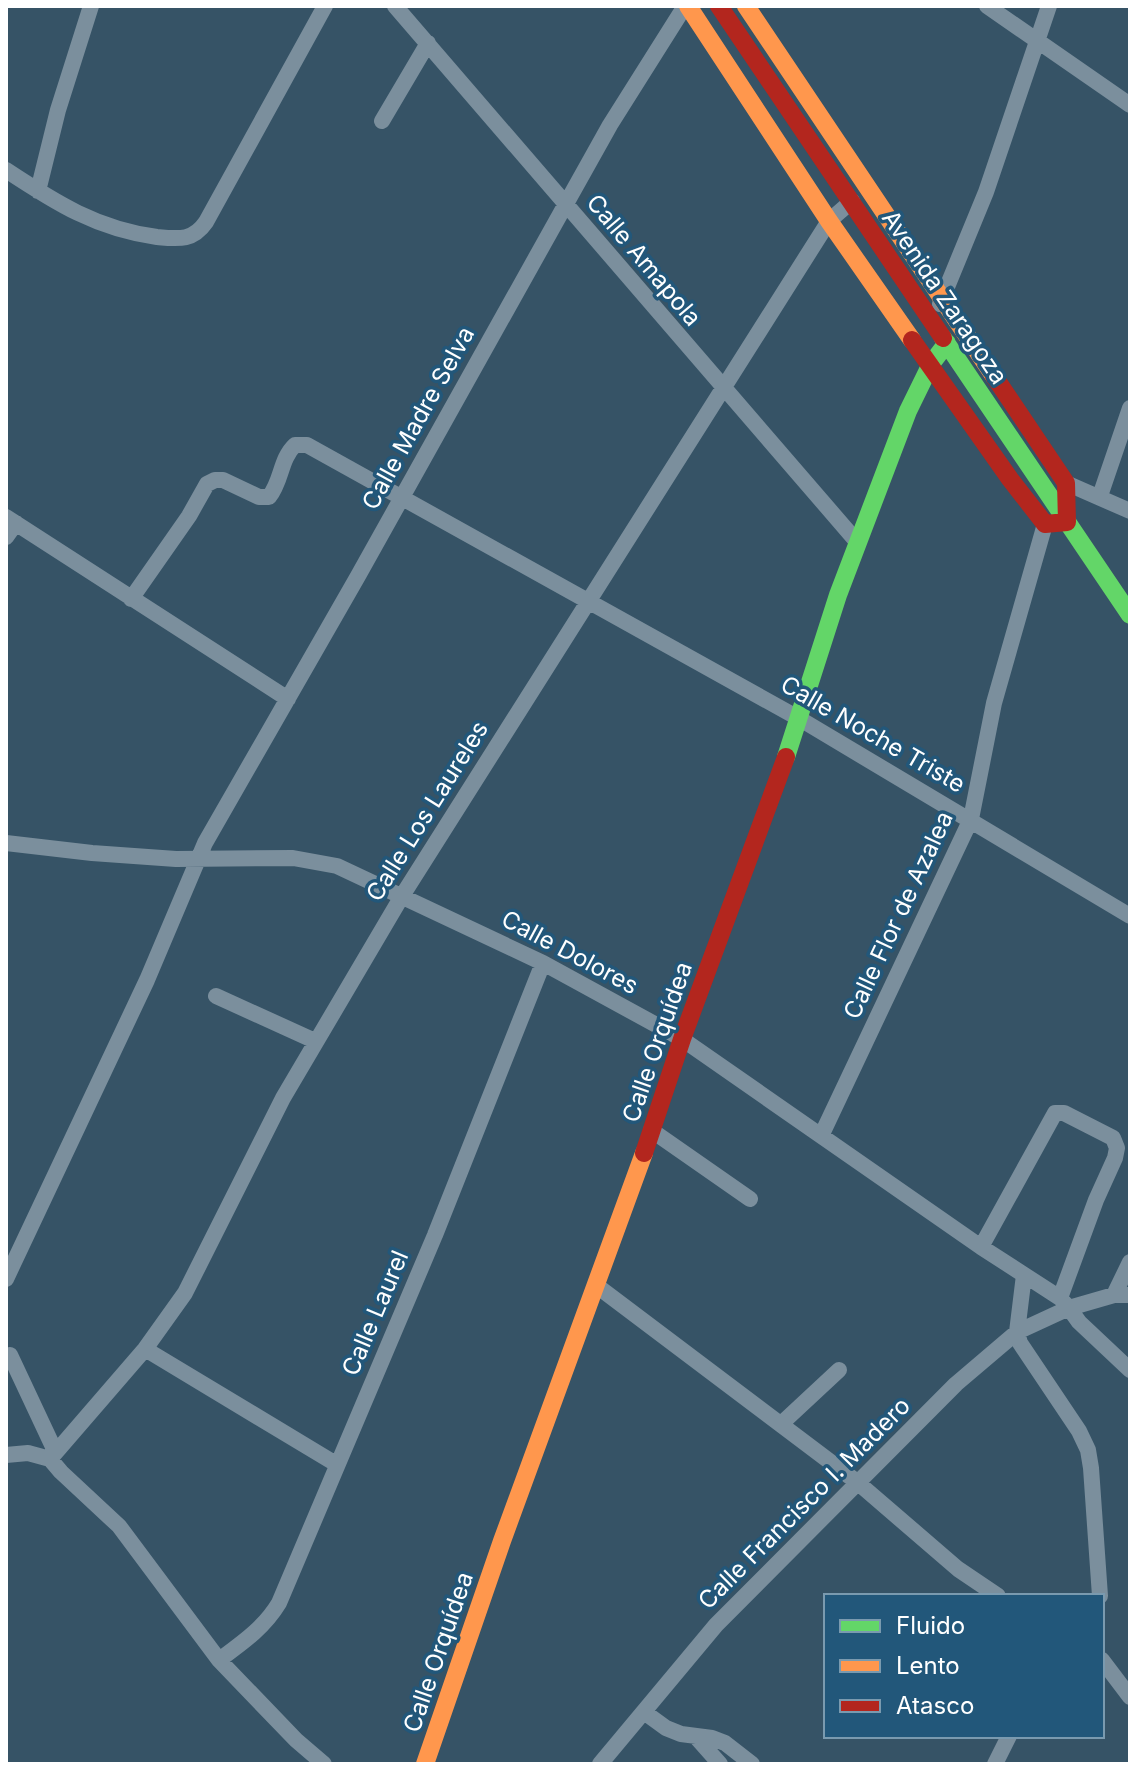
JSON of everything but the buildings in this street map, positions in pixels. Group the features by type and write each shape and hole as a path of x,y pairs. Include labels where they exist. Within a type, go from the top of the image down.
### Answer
{"street":[{"path":"38,191 58,110 91,6"},
{"path":"6,170 74,213 110,228 141,235 189,238 200,231 206,222 325,6"},
{"name":"Calle Amapola","path":"395,6 858,543"},
{"path":"686,6 829,221 1010,479 1045,524 1067,522 1066,483 746,6"},
{"name":"Calle Madre Selva","path":"6,1279 147,980 220,816 610,125 686,6"},
{"name":"Avenida Zaragoza","path":"719,6 1130,615"},
{"path":"987,6 1130,105"},
{"path":"931,319 943,299 986,192 1049,6"},
{"path":"382,121 428,43"},
{"name":"Calle Los Laureles","path":"52,1455 165,1324 208,1252 253,1154 315,1041 402,896 829,221 852,201"},
{"path":"867,224 886,214"},
{"name":"Calle Orquídea","path":"425,1764 502,1541 597,1286 682,1039 800,719 838,595 908,411 931,364 947,343"},
{"path":"1100,496 1130,408"},
{"name":"Calle Noche Triste","path":"131,599 189,516 207,484 223,480 259,497 269,497 290,450 295,445 307,445 800,719 1130,916"},
{"path":"1066,483 1130,511"},
{"name":"Calle Flor de Azalea","path":"822,1134 971,819 994,703 1045,524"},
{"path":"9,526 288,699"},
{"path":"1108,582 1130,592"},
{"name":"Calle Dolores","path":"6,843 176,859 293,858 317,861 337,866 402,896 543,963 682,1039 1064,1303 1079,1322 1130,1370"},
{"name":"Calle Laurel","path":"219,1660 256,1632 279,1603 435,1235 543,963"},
{"path":"216,996 315,1041"},
{"path":"981,1247 1055,1113 1064,1113 1113,1138 1117,1148 1064,1303 1122,1295 1130,1262"},
{"path":"651,1130 750,1199"},
{"path":"1024,1275 1017,1332 1030,1360 1054,1391 1088,1450 1100,1594"},
{"path":"597,1286 857,1482 958,1569 995,1594"},
{"name":"Calle Francisco I. Madero","path":"600,1764 716,1625 857,1482 956,1384 1017,1332 1064,1303"},
{"path":"145,1349 336,1464"},
{"path":"10,1355 52,1455 119,1526 219,1660 296,1740 324,1764"},
{"path":"781,1424 839,1370"},
{"path":"6,1455 52,1455"},
{"path":"1104,1663 1130,1697"},
{"path":"644,1712 666,1728 725,1743 752,1764"},
{"path":"696,1737 720,1764"},
{"path":"995,1764 1008,1738"}],"traffic: fast":[{"path":"943,338 1130,615"},
{"path":"786,757 838,595 908,411 931,364 947,343"}],"traffic: slow":[{"path":"688,6 829,221 912,340"},
{"path":"746,6 994,376"},
{"path":"425,1764 502,1541 644,1153"}],"traffic: jam":[{"path":"719,6 943,338"},
{"path":"912,340 1045,524 1067,522 1066,483 994,376"},
{"path":"644,1153 682,1039 786,757"}]}
